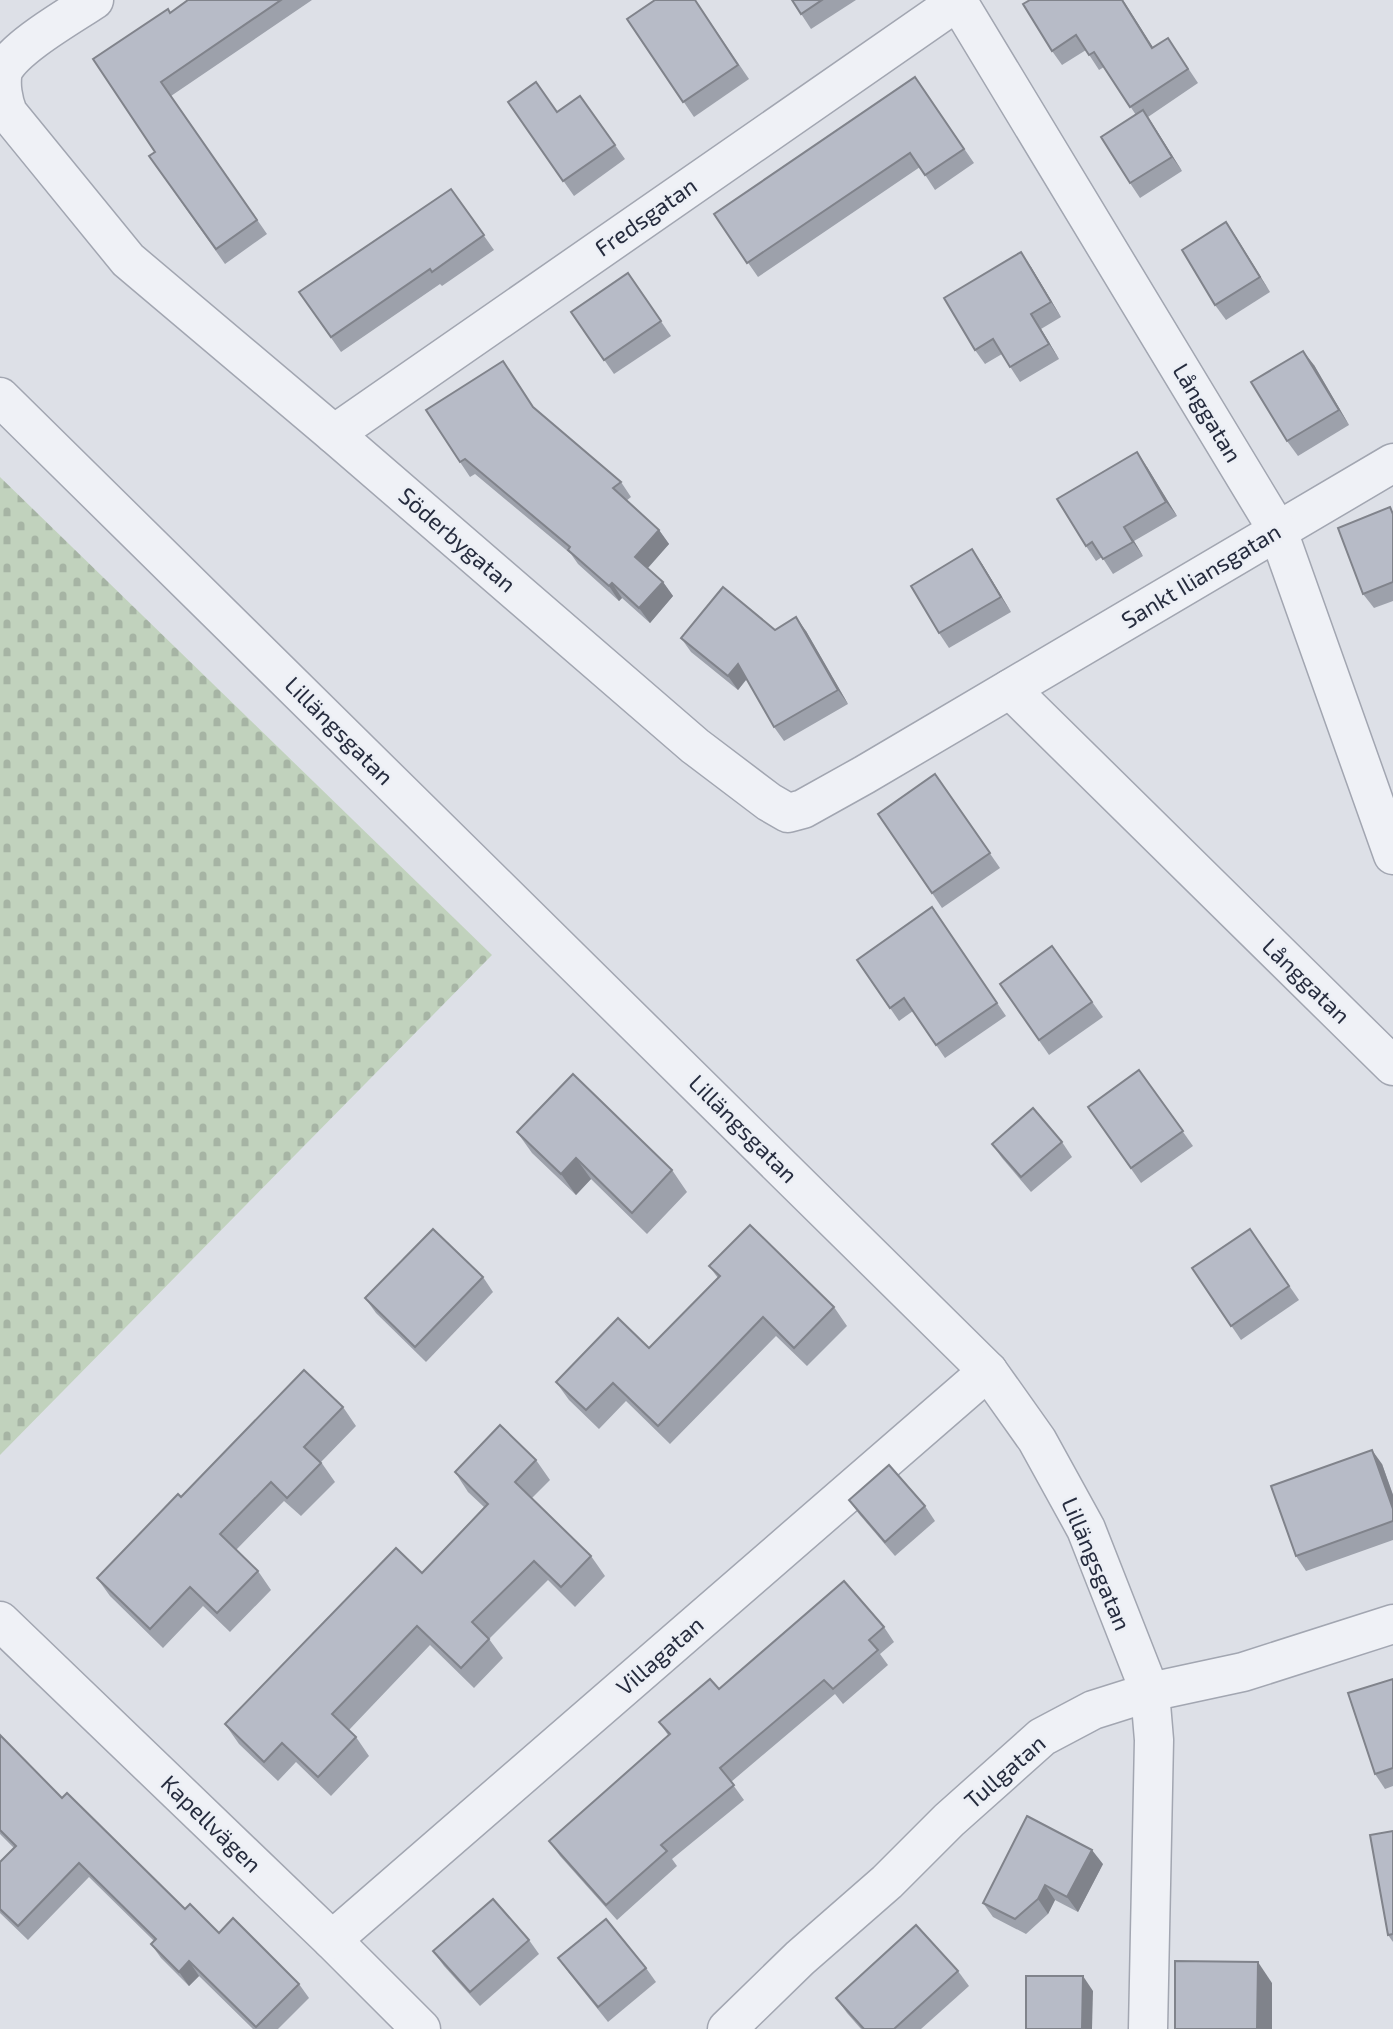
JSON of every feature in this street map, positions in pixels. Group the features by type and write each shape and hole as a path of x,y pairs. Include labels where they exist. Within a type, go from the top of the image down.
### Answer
{"street":[{"name":"Söderbygatan","path":"94,0 14,55 2,74 2,99 9,113 128,260 334,433 695,747 788,813 803,809 864,775 1010,689"},
{"name":"Fredsgatan","path":"334,433 957,1"},
{"name":"Långgatan","path":"957,1 1278,531 1393,855"},
{"name":"Lillängsgatan","path":"0,397 988,1371 1037,1440 1086,1529 1150,1692 1154,1740 1148,2029"},
{"name":"Sankt Iliansgatan","path":"1010,689 1393,463"},
{"name":"Långgatan","path":"1010,689 1393,1066"},
{"name":"Villagatan","path":"332,1940 988,1371"},
{"name":"Kapellvägen","path":"0,1620 421,2029"},
{"name":"Tullgatan","path":"727,2029 800,1958 887,1882 949,1821 1042,1737 1093,1710 1150,1692 1243,1672 1393,1624"}],"green space":[{"path":"0,477 492,955 0,1455"}],"building":[{"path":"188,0 281,0 161,82 257,220 216,249 149,156 155,152 93,59 168,9 170,13"},
{"path":"655,0 695,0 738,65 683,102 627,19"},
{"path":"792,0 822,0 801,14"},
{"path":"1030,0 1122,0 1152,48 1168,38 1188,69 1130,107 1094,52 1089,55 1076,35 1052,51 1023,4"},
{"path":"915,77 964,149 925,175 910,153 747,263 714,214"},
{"path":"536,82 557,112 580,96 615,145 563,181 508,102"},
{"path":"1143,110 1172,157 1130,183 1101,137"},
{"path":"451,189 484,235 331,337 299,292"},
{"path":"1226,222 1260,277 1215,305 1182,250"},
{"path":"1021,252 1051,302 1031,314 1049,344 1010,367 993,339 975,350 944,298"},
{"path":"628,273 661,321 604,360 571,312"},
{"path":"1303,351 1339,410 1287,441 1251,382"},
{"path":"503,361 533,407 621,482 613,488 659,530 635,557 663,582 639,608 612,583 609,586 568,550 570,547 465,459 460,462 426,410"},
{"path":"1137,452 1166,502 1124,527 1133,542 1103,559 1092,542 1086,546 1057,499"},
{"path":"1390,507 1393,514 1393,582 1363,594 1338,528"},
{"path":"972,549 1001,597 939,633 911,586"},
{"path":"723,587 775,630 796,617 838,690 774,727 738,664 728,676 681,638"},
{"path":"935,774 990,853 932,893 878,814"},
{"path":"932,907 997,1003 936,1045 904,998 890,1008 857,960"},
{"path":"1052,946 1092,1002 1039,1040 1000,984"},
{"path":"1139,1070 1183,1131 1131,1168 1088,1107"},
{"path":"573,1074 672,1170 632,1213 576,1158 561,1174 517,1132"},
{"path":"1033,1108 1062,1142 1021,1177 992,1144"},
{"path":"750,1225 834,1307 794,1348 763,1317 658,1426 613,1383 586,1410 556,1382 618,1318 649,1348 720,1276 709,1266"},
{"path":"433,1229 483,1277 415,1347 365,1298"},
{"path":"1250,1229 1289,1286 1231,1326 1192,1268"},
{"path":"304,1370 343,1407 304,1447 321,1463 287,1498 271,1482 220,1534 258,1571 217,1613 190,1587 150,1629 97,1578 178,1494 181,1497"},
{"path":"500,1425 536,1460 515,1482 591,1556 561,1587 534,1561 472,1622 489,1639 461,1668 417,1626 332,1714 356,1737 318,1777 282,1743 264,1762 225,1724 396,1548 422,1573 488,1504 455,1472"},
{"path":"1372,1450 1393,1509 1393,1521 1296,1556 1271,1486"},
{"path":"889,1465 925,1506 885,1542 849,1500"},
{"path":"844,1581 884,1627 869,1640 878,1650 833,1689 824,1680 720,1768 734,1785 661,1845 667,1851 606,1905 549,1841 670,1734 659,1722 710,1679 719,1689"},
{"path":"1393,1679 1393,1768 1375,1774 1348,1693"},
{"path":"0,1735 62,1798 67,1793 185,1909 190,1904 219,1933 233,1918 299,1984 256,2027 189,1961 179,1972 151,1944 156,1939 79,1863 18,1926 0,1909 0,1862 16,1846 0,1830"},
{"path":"1027,1816 1092,1850 1067,1897 1045,1885 1038,1899 1015,1919 983,1903"},
{"path":"1393,1831 1393,1934 1388,1935 1370,1835"},
{"path":"493,1899 529,1940 470,1992 433,1951"},
{"path":"606,1919 646,1968 598,2007 558,1958"},
{"path":"916,1925 958,1971 894,2029 864,2029 836,1998"},
{"path":"1175,1961 1258,1962 1257,2029 1175,2029"},
{"path":"1026,1976 1083,1976 1082,2029 1026,2029"}]}
